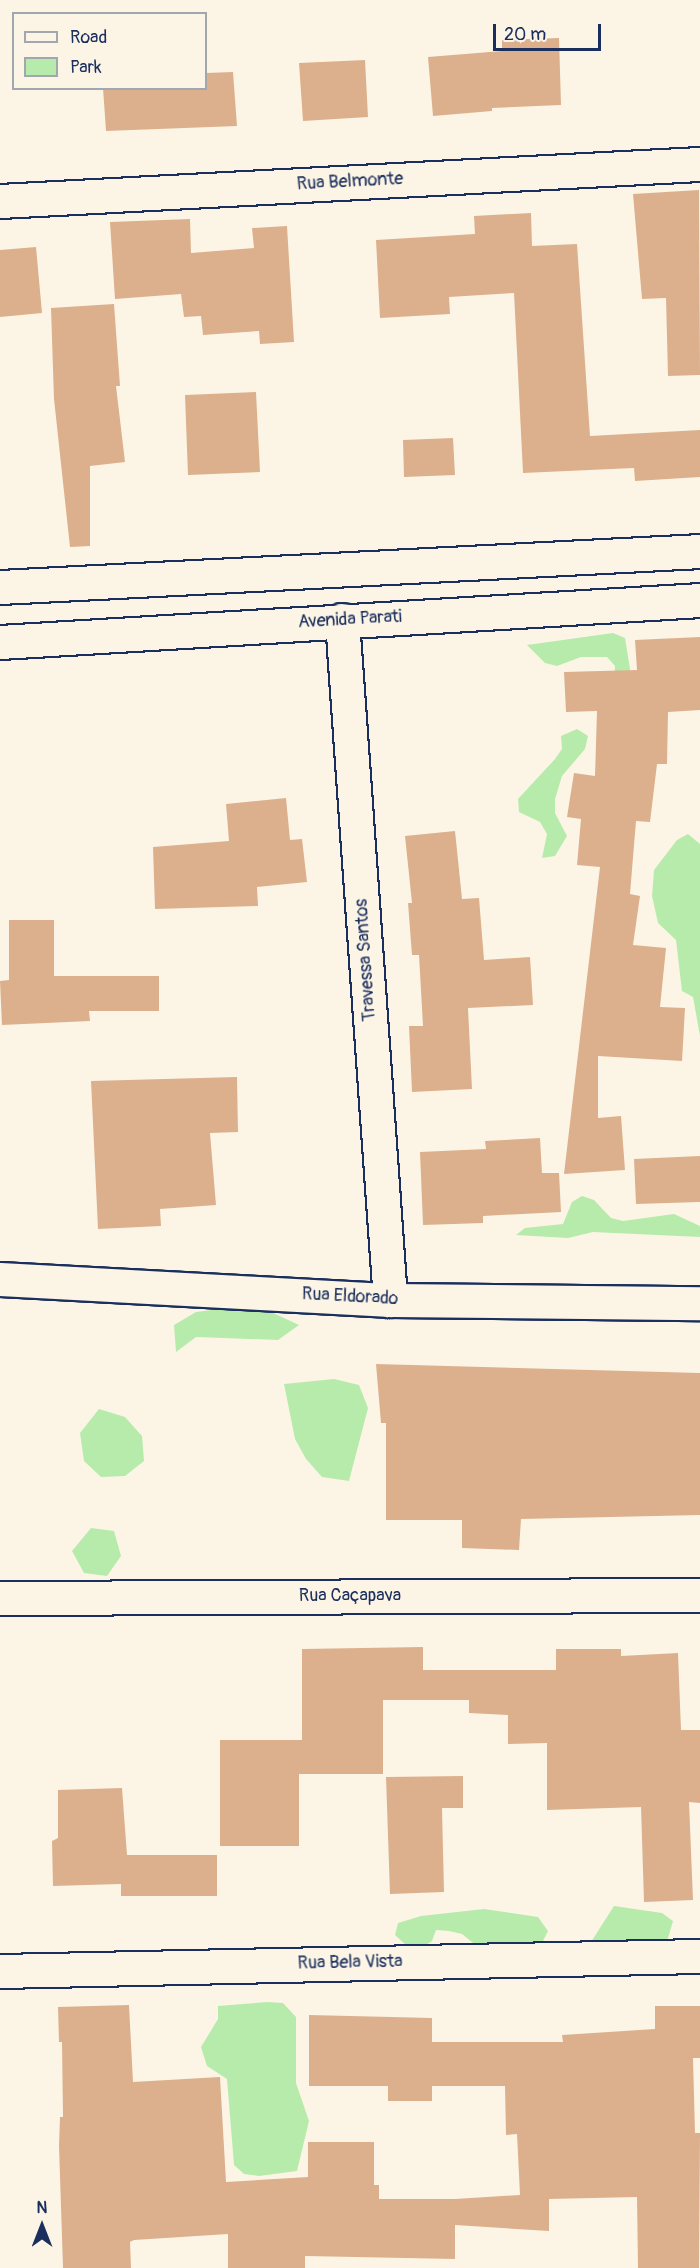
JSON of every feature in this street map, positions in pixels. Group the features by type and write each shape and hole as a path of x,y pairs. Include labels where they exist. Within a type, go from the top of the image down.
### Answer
{"street":[{"name":"Rua Belmonte","path":"0,201 700,164"},
{"path":"0,587 700,551"},
{"name":"Avenida Parati","path":"0,642 700,600"},
{"name":"Travessa Santos","path":"342,620 390,1300"},
{"name":"Rua Eldorado","path":"0,1279 390,1300 700,1303"},
{"name":"Rua Caçapava","path":"0,1598 700,1595"},
{"name":"Rua Bela Vista","path":"0,1971 700,1956"}],"green space":[{"path":"613,633 625,638 631,675 614,678 615,666 607,657 581,657 557,666 545,663 527,645"},
{"path":"577,729 588,736 585,749 562,776 555,799 555,813 567,836 555,856 542,858 547,834 540,822 519,812 518,799 562,749 561,736"},
{"path":"688,834 700,844 700,1036 693,997 682,991 676,940 658,923 652,896 654,870 677,840"},
{"path":"582,1196 594,1200 611,1218 623,1221 674,1214 700,1226 700,1237 593,1232 568,1238 516,1235 525,1228 563,1224 572,1202"},
{"path":"245,1306 269,1311 299,1325 278,1340 196,1337 176,1352 174,1325 196,1312"},
{"path":"334,1379 359,1385 368,1408 349,1481 322,1477 306,1459 295,1439 284,1384"},
{"path":"99,1409 125,1417 142,1436 144,1461 125,1476 101,1477 84,1461 80,1433"},
{"path":"91,1528 114,1531 121,1556 107,1576 84,1573 72,1551"},
{"path":"614,1906 662,1913 673,1921 666,1945 591,1942"},
{"path":"484,1909 538,1917 548,1931 537,1953 477,1946 462,1934 449,1931 436,1930 432,1941 421,1948 407,1946 395,1935 398,1923 421,1916"},
{"path":"283,2003 296,2017 296,2083 309,2121 297,2171 259,2176 244,2174 234,2165 227,2079 207,2066 201,2047 218,2019 218,2006"}],"building":[{"path":"559,38 561,105 492,108 492,111 433,116 428,57 502,51 502,40"},
{"path":"365,60 368,117 303,121 299,63"},
{"path":"233,72 237,126 106,131 103,90 207,90 207,73"},
{"path":"699,190 700,375 668,376 666,298 642,299 633,194"},
{"path":"531,213 532,246 577,244 590,436 700,430 700,477 635,481 634,468 523,473 514,293 449,297 450,314 380,318 376,240 475,234 474,216"},
{"path":"190,219 191,253 254,248 252,228 287,226 294,342 260,344 259,331 203,335 201,316 184,317 181,294 115,299 110,222"},
{"path":"36,247 42,313 0,317 0,250"},
{"path":"114,304 120,386 116,386 125,462 90,466 90,546 70,547 54,399 51,308"},
{"path":"256,392 260,472 188,475 185,395"},
{"path":"453,438 455,475 404,477 403,440"},
{"path":"700,637 700,710 668,712 667,764 657,764 650,822 636,821 630,894 640,896 633,945 666,948 660,1007 685,1008 682,1061 598,1056 598,1118 621,1116 625,1170 564,1174 600,867 577,865 581,819 567,817 574,773 595,776 597,711 566,712 564,672 637,670 635,640"},
{"path":"286,798 290,840 302,839 307,882 257,887 258,906 155,909 153,847 229,841 226,804"},
{"path":"455,831 462,899 479,898 484,960 530,957 533,1005 468,1008 472,1089 412,1092 409,1026 423,1026 419,955 412,955 408,903 412,903 405,836"},
{"path":"9,920 54,920 54,976 159,976 159,1011 89,1011 90,1021 2,1025 0,981 9,980"},
{"path":"237,1077 238,1132 210,1133 216,1205 160,1209 161,1226 98,1229 91,1081"},
{"path":"540,1138 542,1173 559,1173 561,1212 483,1216 483,1223 423,1225 420,1152 486,1149 485,1141"},
{"path":"700,1156 700,1202 636,1204 634,1159"},
{"path":"376,1364 700,1373 700,1515 521,1519 519,1550 462,1548 462,1520 386,1520 386,1423 381,1423"},
{"path":"423,1647 423,1670 556,1670 556,1649 621,1649 621,1656 678,1653 681,1730 700,1730 700,1803 689,1802 693,1900 644,1902 641,1807 547,1810 547,1743 508,1744 508,1715 469,1713 469,1700 383,1700 383,1774 299,1774 299,1846 220,1846 220,1740 302,1740 302,1649"},
{"path":"463,1776 463,1808 442,1808 444,1892 390,1894 386,1777"},
{"path":"122,1788 127,1855 217,1855 217,1896 121,1896 121,1884 53,1886 52,1841 58,1838 58,1790"},
{"path":"129,2005 133,2082 220,2077 226,2182 308,2177 308,2142 374,2142 374,2185 379,2185 379,2199 455,2199 520,2195 517,2134 506,2135 505,2086 432,2086 432,2101 388,2101 388,2086 309,2086 309,2015 432,2018 432,2042 563,2042 562,2035 655,2029 655,2006 700,2006 700,2058 693,2058 695,2133 700,2133 699,2268 638,2268 637,2197 549,2199 549,2231 455,2225 455,2259 305,2256 305,2268 228,2268 228,2234 134,2240 130,2242 131,2268 63,2268 59,2146 60,2117 63,2117 62,2042 59,2042 58,2007"}]}
